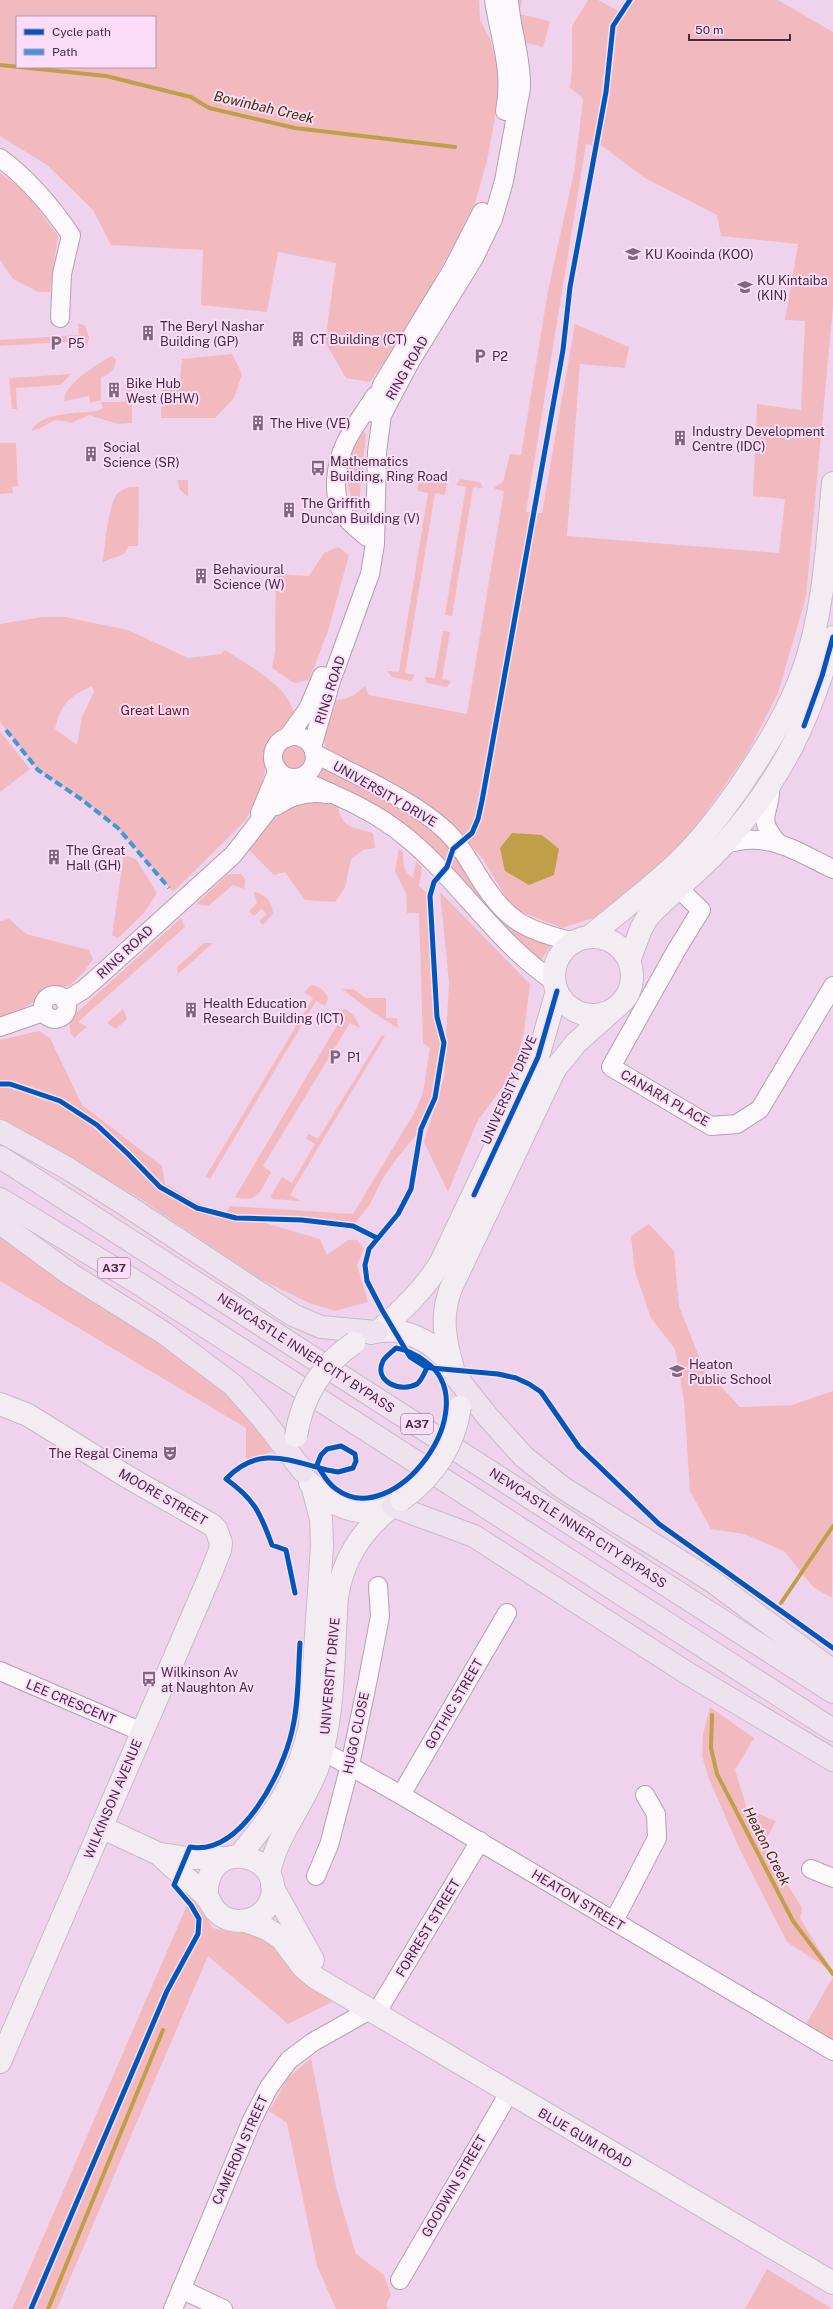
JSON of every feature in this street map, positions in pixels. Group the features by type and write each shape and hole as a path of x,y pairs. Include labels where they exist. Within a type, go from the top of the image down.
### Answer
{"highway":[{"path":"0,1131 67,1168 129,1207 293,1316 321,1327 377,1331"},
{"name":"NEWCASTLE INNER CITY BYPASS","path":"0,1157 833,1692"},
{"name":"A37","path":"0,1199 133,1280 833,1730"},
{"path":"0,1223 70,1274 164,1333 233,1385 262,1418 307,1478"},
{"path":"455,1373 488,1417 524,1457 563,1488 712,1581 833,1671"},
{"path":"395,1504 474,1536 687,1673 833,1760"}],"main road":[{"path":"614,1009 604,1014 581,1014 571,1009 556,986 555,970 559,958 566,949 582,939 675,864 712,825 762,755 784,715 803,671 816,625 824,578 833,483"},
{"path":"629,961 641,928 647,918 723,845 770,786 804,726 822,676 833,636"},
{"path":"455,1373 444,1327 445,1307 451,1288 555,1069 576,1043 624,1000 630,988 632,974 629,961 622,949 610,941 582,939"},
{"name":"UNIVERSITY DRIVE","path":"234,1857 279,1806 293,1781 303,1754 310,1726 322,1539 321,1519 307,1478 296,1452 296,1436 302,1410 315,1382 328,1365 354,1342 377,1331 412,1302 441,1262 534,1068 546,1036 556,986"},
{"path":"377,1331 397,1331 416,1337 438,1351 455,1373"},
{"name":"UNIVERSITY DRIVE","path":"270,1880 278,1841 310,1785 323,1751 329,1717 337,1597 340,1578 355,1545 367,1529 395,1504 423,1483 441,1461 453,1435 460,1407 455,1373"},
{"name":"MOORE STREET","path":"0,1404 17,1410 38,1421 126,1476 204,1520 219,1534"},
{"path":"307,1478 326,1499 341,1506 370,1511 395,1504"},
{"name":"WILKINSON AVENUE","path":"0,2062 6,2032 101,1827 218,1556 221,1542 219,1534"},
{"name":"BLUE GUM ROAD","path":"101,1827 159,1854 187,1858 234,1857 259,1862 313,1960 337,1992"},
{"name":"BLUE GUM ROAD","path":"159,1854 175,1871 207,1898 213,1908 222,1916 234,1921 246,1920 267,1929 281,1938 302,1967 337,1992 833,2283"},
{"path":"207,1898 207,1885 210,1873 218,1864 234,1857"},
{"path":"246,1920 257,1916 266,1908 271,1898 270,1880"}],"street":[{"name":"RING ROAD","path":"287,738 308,709 347,614 363,566 367,537 372,422 382,385 472,234 488,193 507,102 509,80 507,60 494,0"},
{"name":"RING ROAD","path":"313,750 331,681 370,574 375,544 377,452 382,415 410,362 474,258 498,201 521,88 522,69 511,23 509,0"},
{"path":"0,158 28,182 52,208 71,235 62,274 60,318"},
{"path":"367,537 348,521 339,508 336,490 338,463 342,447 382,385"},
{"path":"287,738 301,738 313,750 314,762 311,769 289,775 273,760 277,744 287,738"},
{"name":"UNIVERSITY DRIVE","path":"313,750 408,804 444,830 469,862 490,895 509,917 544,935 582,939"},
{"name":"RING ROAD","path":"0,1027 43,1012 51,1019 59,1019 66,1009 65,1001 98,977 233,855 269,810 289,775"},
{"name":"RING ROAD","path":"251,832 289,775"},
{"name":"UNIVERSITY DRIVE","path":"289,775 340,796 383,819 406,837 504,939 556,986"},
{"path":"770,786 771,796 766,807 764,822 766,827 778,842"},
{"path":"269,810 291,796 315,793 340,796"},
{"path":"723,845 745,839 778,842 833,869"},
{"name":"CANARA PLACE","path":"678,888 701,910 677,949 612,1066 711,1126 737,1124 760,1109 833,986"},
{"name":"HUGO CLOSE","path":"316,1876 329,1845 350,1765 380,1616 378,1586"},
{"name":"GOTHIC STREET","path":"401,1795 507,1614"},
{"name":"LEE CRESCENT","path":"0,1671 142,1732"},
{"name":"HEATON STREET","path":"323,1751 350,1765 480,1841 833,2051"},
{"path":"614,1921 656,1838 656,1814 645,1795"},
{"name":"FORREST STREET","path":"372,2013 480,1841"},
{"path":"811,1869 833,1878"},
{"name":"CAMERON STREET","path":"173,2309 252,2120 269,2087 289,2060 313,2042 372,2013"},
{"name":"GOODWIN STREET","path":"400,2280 509,2093"},
{"path":"181,2289 222,2307 223,2309"}],"green space":[{"path":"0,0 479,0 480,20 490,39 498,65 498,101 487,161 473,210 405,333 370,382 346,378 325,342 336,263 278,252 267,312 201,305 203,250 111,245 93,210 47,165 0,136"},
{"path":"512,0 522,0 519,14 550,21 543,47 523,42"},
{"path":"588,0 598,0 623,13 635,0 778,0 833,32 833,307 806,597 778,693 748,752 690,835 605,914 562,928 512,908 483,859 445,816 352,767 326,748 321,734 332,700 342,700 350,697 365,686 369,695 467,714 504,491 495,489 495,487 503,482 510,454 521,455 548,291 574,172 583,101 582,97 570,88 572,70 572,26","holes":["586,144 602,146 645,178 717,215 721,236 798,244 785,320 805,321 801,410 757,404 753,496 785,499 779,553 567,536 580,364 625,368 629,347 575,324 542,513 526,512"]},
{"path":"0,173 25,191 58,236 50,292 38,292 13,279 0,260"},
{"path":"78,323 85,326 89,337 87,346 80,350 80,341 0,346 0,340 79,335"},
{"path":"232,354 242,374 234,398 215,418 161,418 162,381 180,380 182,359"},
{"path":"111,356 116,359 116,362 110,373 101,377 101,400 90,403 89,396 65,401 65,395 74,382 90,369"},
{"path":"72,374 60,385 16,388 17,409 12,409 9,378"},
{"path":"132,378 132,423 118,424 89,415 71,423 58,420 54,421 31,431 43,420 51,417 69,413 96,411 103,408 101,402 125,402 126,379"},
{"path":"364,432 366,434 358,512 356,513 347,470 351,452 356,442"},
{"path":"0,443 16,443 18,486 12,487 13,493 0,494"},
{"path":"425,474 442,477 447,481 445,495 435,493 405,673 415,675 411,681 392,677 387,671 399,672 428,493 417,491 419,478"},
{"path":"460,479 480,482 483,488 473,487 452,616 445,615 466,487 456,485"},
{"path":"178,480 188,480 188,497 179,489"},
{"path":"130,487 139,487 138,546 129,546 124,554 103,562 107,526 114,499 120,491"},
{"path":"338,547 349,555 328,631 309,680 294,683 272,668 275,652 276,574 309,576 324,553"},
{"name":"Great Lawn","path":"42,617 65,617 128,630 188,658 221,654 225,650 267,677 285,695 295,716 276,733 267,756 263,782 246,820 173,892 118,828 81,799 38,770 0,722 0,624","holes":["92,686 94,692 82,717 77,745 55,729 60,712 72,697"]},
{"path":"443,631 450,632 442,679 451,681 447,687 427,683 424,677 435,678"},
{"path":"0,731 30,769 0,792"},
{"path":"294,744 303,748 307,757 303,766 294,770 285,766 281,757 285,748"},
{"path":"321,761 433,829 450,844 446,864 313,775"},
{"path":"316,799 337,804 339,812 345,822 353,827 373,833 375,848 363,850 351,859 345,888 335,902 305,900 285,872 274,875 247,848 276,812"},
{"path":"399,849 403,852 404,867 410,876 413,878 416,862 422,867 419,886 430,896 437,1017 444,1043 435,1098 421,1129 397,1158 382,1180 370,1204 353,1226 251,1219 320,1239 327,1255 348,1240 357,1240 364,1249 357,1265 368,1302 335,1311 309,1303 258,1278 136,1196 0,1118 0,1040 39,1031 50,1038 82,1105 162,1166 165,1184 225,1218 228,1216 225,1215 230,1206 353,1214 416,1110 423,1092 430,1048 423,1043 419,913 407,913 406,894 395,871"},
{"path":"454,854 552,944 538,964 449,869"},
{"path":"124,855 136,859 157,893 144,913 118,938 112,935"},
{"path":"241,874 245,879 244,889 233,885 208,906 196,904 227,875"},
{"path":"254,892 265,896 272,906 273,914 263,925 259,921 267,914 262,909 254,916 249,911 257,903"},
{"path":"440,892 530,984 524,1032 514,1071 477,1122 448,1192 424,1142 444,1077 449,983"},
{"path":"181,918 185,927 78,1022 87,1027 74,1038 69,1027 73,1016"},
{"path":"9,919 26,934 89,950 93,959 83,973 70,985 52,991 12,1015 0,1018 0,921"},
{"path":"204,943 213,943 178,974 177,967"},
{"path":"311,985 320,988 325,992 328,1000 325,1006 316,1001 210,1179 206,1176 313,998 304,992"},
{"path":"342,989 353,989 366,998 386,998 386,1018 397,1018 398,1028 372,1012"},
{"path":"123,1009 127,1019 116,1029 107,1023"},
{"path":"345,1009 358,1022 360,1028 350,1023 263,1166 271,1172 262,1190 254,1197 249,1199 235,1197 342,1017 336,1013"},
{"path":"382,1035 385,1036 290,1195 300,1201 272,1199 271,1196 282,1177 292,1183 315,1144 306,1138 309,1134 318,1139"},
{"path":"649,1224 674,1251 679,1306 703,1367 740,1407 792,1405 833,1391 832,1598 813,1587 784,1551 744,1534 711,1529 690,1491 684,1401 675,1349 651,1318 635,1272 631,1236"},
{"path":"0,1234 209,1374 246,1410 274,1451 246,1461 246,1428 0,1281"},
{"path":"710,1707 754,1738 735,1770 747,1809 776,1821 763,1845 802,1908 800,1918 833,1972 787,1942 740,1850 709,1779 702,1756 703,1735"},
{"path":"191,1896 213,1928 235,1933 258,1932 277,1943 332,2002 288,2024 208,1956 57,2309 12,2309"},
{"path":"833,1977 833,2040 806,2024"},
{"path":"311,2058 336,2187 356,2254 384,2275 391,2295 386,2305 388,2309 336,2309 317,2266 287,2123 269,2111 288,2078"},
{"path":"767,2269 832,2309 745,2309"}],"shaded area":[{"path":"512,833 542,835 559,849 554,875 529,885 505,871 500,848"}],"waterway":[{"name":"Bowinbah Creek","path":"0,65 16,67"},
{"name":"Bowinbah Creek","path":"29,68 106,76 191,97 209,108 295,128 455,147"},
{"name":"Heaton Creek","path":"781,1603 833,1526"},
{"name":"Heaton Creek","path":"712,1715 711,1748 717,1774 793,1921 833,1974"},
{"path":"48,2309 163,2030"}],"marked path":[{"path":"6,730 38,770 81,799 118,828 169,888"}],"cycle path":[{"path":"295,1593 286,1550 272,1545 260,1515 255,1507 236,1486 226,1479 238,1468 250,1462 262,1459 286,1459 299,1462 313,1466 327,1470 338,1472 353,1468 356,1461 355,1454 341,1446 327,1449 321,1455 317,1465 319,1468 325,1478 330,1484 336,1489 359,1498 383,1494 406,1480 426,1458 440,1433 446,1407 442,1382 426,1362 412,1353 408,1351 404,1350 396,1348 383,1361 381,1368 382,1375 390,1384 404,1387 411,1386 419,1382 427,1368 410,1357 382,1310 367,1281 365,1265 369,1249 398,1214 411,1189 421,1129 435,1098 444,1043 437,1017 430,896 434,882 447,867 453,849 472,833 478,819 563,350 570,287 606,92 613,26 630,0"},
{"path":"804,726 822,676 833,637"},
{"path":"474,1195 538,1057 557,991"},
{"path":"0,1084 10,1084 60,1101 97,1125 160,1187 197,1208 236,1218 302,1220 353,1226 377,1238"},
{"path":"431,1368 498,1374 516,1378 541,1392 579,1447 659,1524 833,1648"},
{"path":"31,2309 167,1991 198,1934 199,1919 191,1905 174,1885 190,1847 209,1846 227,1838 243,1825 257,1807 280,1767 287,1748 294,1720 297,1698 300,1643"}],"place":[{"name":"KU Kooinda (KOO)","path":"633,254"},
{"name":"KU Kintaiba (KIN)","path":"745,287"},
{"name":"The Beryl Nashar Building (GP)","path":"148,333"},
{"name":"CT Building (CT)","path":"298,339"},
{"name":"P5","path":"56,343"},
{"name":"P2","path":"480,356"},
{"name":"Bike Hub West (BHW)","path":"114,390"},
{"name":"The Hive (VE)","path":"258,423"},
{"name":"Industry Development Centre (IDC)","path":"680,438"},
{"name":"Social Science (SR)","path":"91,454"},
{"name":"Mathematics Building, Ring Road","path":"318,468"},
{"name":"The Griffith Duncan Building (V)","path":"289,510"},
{"name":"Behavioural Science (W)","path":"201,576"},
{"name":"The Great Hall (GH)","path":"54,857"},
{"name":"Health Education Research Building (ICT)","path":"191,1010"},
{"name":"P1","path":"335,1057"},
{"name":"Heaton Public School","path":"677,1371"},
{"name":"The Regal Cinema","path":"170,1453"},
{"name":"Wilkinson Av at Naughton Av","path":"149,1679"}]}
